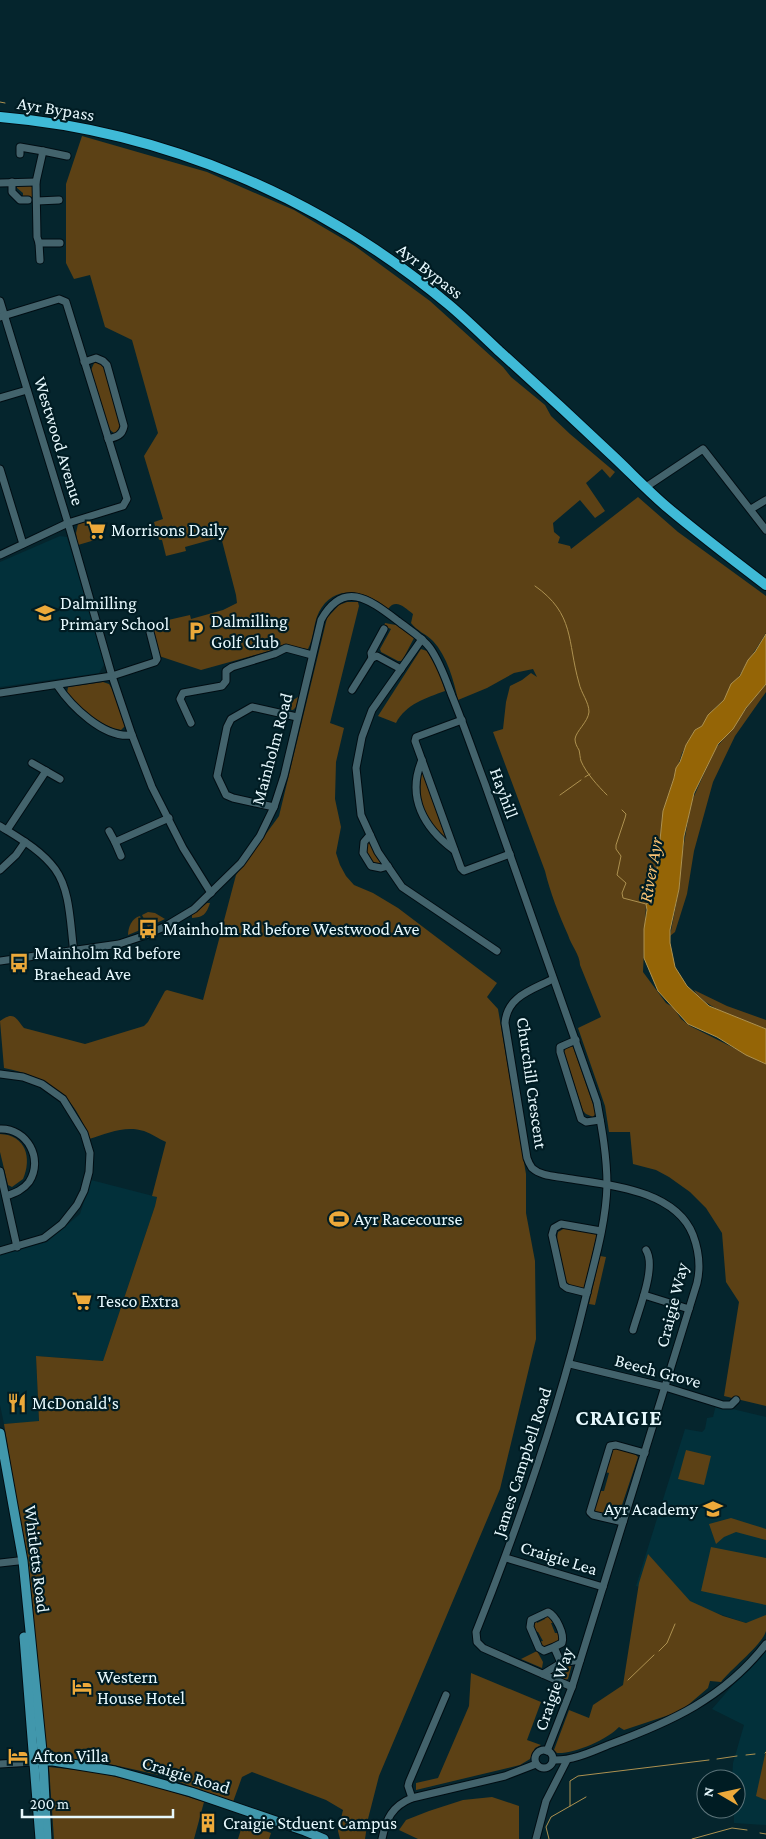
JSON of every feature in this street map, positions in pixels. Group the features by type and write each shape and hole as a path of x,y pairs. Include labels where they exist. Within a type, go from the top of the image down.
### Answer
{"highway":[{"name":"Ayr Bypass","path":"0,117 124,136 187,155 251,180 323,216 387,257 448,304 667,507 725,555 766,585"}],"main road":[{"name":"Whitletts Road","path":"0,1433 23,1560 38,1761 40,1839"},
{"name":"Whitletts Road","path":"0,1455 8,1492 18,1561 47,1839"},
{"name":"Craigie Road","path":"38,1761 116,1771 199,1795 305,1830 324,1839"}],"street":[{"path":"20,154 20,146 67,156"},
{"path":"40,260 37,237 36,182 43,151"},
{"path":"12,182 12,192 20,200 28,200"},
{"path":"0,183 36,182"},
{"path":"37,201 59,200"},
{"path":"39,243 60,243"},
{"path":"0,555 68,524 123,506 127,499 66,302 59,299 2,316"},
{"name":"Westwood Avenue","path":"0,301 2,316 27,390 112,676 132,736 152,787 183,848 211,893"},
{"path":"84,362 96,358 107,365 124,426 123,431 118,436 108,439"},
{"path":"0,398 27,390"},
{"path":"646,487 702,449 766,530"},
{"path":"0,469 23,544"},
{"path":"751,509 766,500"},
{"name":"Hayhill","path":"352,597 372,602 422,639 439,665 462,720 597,1102 604,1142 607,1184"},
{"name":"Mainholm Road","path":"0,961 74,952 119,944 164,928 194,909 241,864 260,836 274,807 284,776 321,620 328,608 336,600 352,597"},
{"path":"352,690 372,658 371,653 384,629"},
{"path":"0,693 112,676 155,662 157,659 150,632"},
{"path":"422,639 372,710 362,737 356,768 361,815 378,852 402,887 497,951"},
{"path":"191,723 180,699 183,693 222,686 226,681 226,671 232,667 274,654 283,649 290,648 312,655"},
{"path":"372,658 377,656 401,669"},
{"path":"57,685 76,709 91,720 115,734 132,736"},
{"path":"274,807 226,795 217,776 228,727 231,719 252,707 297,717"},
{"path":"462,720 416,737 415,740 454,850 461,868 464,870 510,854"},
{"path":"422,760 416,787 417,800 429,827 439,839 454,850"},
{"path":"32,763 60,779"},
{"path":"46,771 3,828 43,856 56,870 66,895 74,952"},
{"path":"115,842 169,818"},
{"path":"109,831 121,856"},
{"path":"370,835 364,842 363,853 371,866 381,868 388,866"},
{"path":"0,870 16,855 25,842"},
{"name":"Churchill Crescent","path":"554,979 515,1000 506,1014 505,1024 527,1158 532,1167 542,1174 607,1184"},
{"path":"576,1040 560,1047 560,1052 581,1119 586,1122 600,1120"},
{"path":"0,1074 23,1077 42,1084 63,1099 84,1133 90,1153 89,1172 84,1191 77,1205 62,1224 44,1238 0,1251"},
{"path":"0,1129 17,1132 24,1137 33,1153 34,1164 28,1183 18,1191 6,1196"},
{"path":"0,1171 17,1247"},
{"name":"James Campbell Road","path":"572,1687 483,1648 478,1642 476,1632 506,1558 570,1364 601,1231 607,1184"},
{"name":"Craigie Way","path":"548,1751 572,1687 699,1273 697,1246 691,1230 676,1210 654,1196 607,1184"},
{"path":"587,1293 567,1288 563,1285 552,1235 554,1228 562,1224 601,1231"},
{"path":"632,1330 644,1295 650,1265 646,1250"},
{"path":"644,1295 689,1308"},
{"name":"Beech Grove","path":"570,1364 665,1387 723,1405 731,1405 736,1400"},
{"path":"623,1522 593,1515 590,1512 610,1446 616,1444 645,1453"},
{"name":"Craigie Lea","path":"506,1558 603,1586"},
{"path":"0,1563 18,1561"},
{"path":"548,1612 553,1615 563,1636 562,1643 554,1647 544,1651 540,1648 530,1627 531,1620 548,1612"},
{"path":"553,1760 567,1760 659,1726 700,1704 736,1678 766,1644"},
{"path":"554,1647 561,1663"},
{"path":"543,1674 561,1663 580,1660"},
{"path":"412,1798 408,1786 409,1782 446,1695"},
{"path":"542,1750 548,1751 553,1760 551,1765 546,1768 540,1768 536,1764 535,1758 537,1753 542,1750"},
{"path":"536,1839 546,1801 567,1760"},
{"path":"0,1764 38,1761"},
{"path":"382,1839 386,1821 393,1810 412,1798 505,1776 536,1764"}],"shaded area":[{"path":"82,136 207,172 294,210 355,246 430,301 503,367 511,377 545,405 551,416 570,434 615,472 610,478 602,469 586,483 605,511 595,518 580,500 553,523 554,532 560,537 558,543 570,546 571,549 638,497 678,532 766,596 766,633 724,700 715,708 702,726 695,730 682,753 667,801 660,835 657,869 648,903 646,904 643,972 666,1003 674,1008 681,1019 690,1026 766,1064 766,1406 724,1396 739,1302 726,1282 722,1233 706,1208 690,1192 656,1170 633,1164 630,1132 609,1132 605,1106 578,1028 601,1017 580,965 579,958 569,939 555,903 545,871 493,732 503,729 510,686 531,673 537,677 533,669 514,673 487,688 458,700 446,661 433,641 411,623 413,614 401,605 394,604 388,609 370,597 351,592 342,593 325,603 317,617 308,649 281,645 269,651 201,670 159,656 151,628 156,627 155,623 190,615 191,619 223,610 237,603 236,595 221,537 185,547 186,551 166,556 162,540 159,540 154,522 163,519 144,456 158,433 132,340 105,327 90,275 74,279 66,263 66,184"},
{"path":"17,186 31,186 33,188 33,197 23,196 23,193"},
{"path":"95,361 103,364 121,423 121,428 115,434 109,429 91,370"},
{"path":"87,521 95,540 78,545 76,533 78,524"},
{"name":"Dalmilling Primary School","path":"60,536 67,537 105,663 99,673 0,687 0,562"},
{"name":"Ayr Racecourse","path":"347,602 358,602 359,606 330,723 344,728 336,762 335,799 341,827 336,853 346,876 354,885 373,893 398,908 497,983 487,997 498,1009 526,1174 526,1213 535,1261 536,1339 500,1489 379,1776 365,1839 340,1839 338,1831 343,1810 326,1800 252,1772 242,1777 233,1802 163,1776 105,1763 44,1755 30,1581 4,1424 39,1421 36,1356 103,1361 155,1206 157,1197 152,1196 166,1142 137,1129 116,1130 89,1139 76,1111 58,1090 34,1077 4,1068 0,1021 11,1016 16,1018 24,1028 85,1044 144,1026 167,990 203,1000 236,875 279,816 327,618 339,605"},
{"path":"385,623 396,625 414,638 402,661 398,661 381,652 380,649 391,629 384,626"},
{"path":"766,634 766,684 746,708 733,729 718,744 694,793 684,836 679,889 670,930 670,943 675,967 687,986 709,1006 766,1029 766,1064 746,1055 717,1037 688,1024 658,991 644,958 644,929 646,904 648,903 657,869 663,811 676,768 695,730 702,726 708,715 724,700 731,684 740,676 748,660"},
{"path":"421,649 427,651 439,672 445,691 411,706 400,716 396,723 378,716"},
{"path":"103,682 109,684 112,689 125,726 121,730 106,725 91,716 67,693 68,687"},
{"path":"766,684 766,692 735,736 713,782 694,851 687,894 675,932 670,936 679,889 682,855 691,803 715,749"},
{"path":"298,697 296,707 293,710 280,708"},
{"path":"422,770 447,842 432,827 424,810 420,791"},
{"path":"370,842 382,865 374,864 367,855 367,844"},
{"path":"207,903 210,903 204,915 192,918 192,915"},
{"path":"148,912 155,913 165,919 148,927 142,915"},
{"path":"140,916 145,928 128,935 131,923"},
{"path":"694,990 727,1006 766,1020 766,1029 706,1003"},
{"path":"573,1047 596,1113 593,1117 583,1111 564,1052 566,1048"},
{"path":"0,1134 16,1138 25,1149 27,1156 26,1171 23,1179 12,1187 8,1185 0,1152"},
{"path":"91,1180 157,1197 103,1361 36,1356 39,1422 4,1424 0,1405 0,1254 47,1242 80,1214"},
{"path":"565,1228 597,1234 584,1288 570,1285 562,1271 557,1237 558,1232"},
{"path":"600,1256 606,1257 595,1305 589,1304"},
{"name":"Ayr Academy","path":"716,1405 766,1417 766,1618 746,1623 636,1586 685,1429 702,1432 705,1429 707,1418 713,1417"},
{"path":"615,1447 635,1454 638,1457 618,1517 615,1518 596,1512 594,1508 599,1491 604,1491 609,1473 605,1472 612,1448"},
{"path":"686,1450 711,1456 704,1485 678,1479"},
{"path":"731,1518 766,1529 766,1540 736,1532 724,1537 716,1544 709,1524"},
{"path":"711,1547 766,1558 766,1605 701,1591"},
{"path":"648,1554 690,1601 723,1616 746,1623 766,1615 766,1631 753,1650 721,1682 710,1681 708,1688 681,1711 624,1730 619,1727 607,1737 590,1745 564,1753 557,1753 554,1750 569,1710 589,1718 593,1705 623,1685 639,1583"},
{"path":"548,1614 555,1623 551,1623 555,1633 560,1633 562,1639 545,1649 538,1642 543,1641 538,1632 533,1631 533,1621 537,1620 537,1623 545,1619"},
{"path":"766,1647 766,1825 734,1823 734,1819 746,1819 746,1769 733,1769 744,1725 712,1709"},
{"path":"537,1651 543,1662 542,1668 521,1659"},
{"path":"570,1663 572,1664 568,1679 565,1680 551,1674 552,1671"},
{"path":"471,1673 541,1702 527,1740 541,1745 535,1748 530,1759 520,1765 416,1790 416,1783 438,1778 469,1706"},
{"path":"766,1750 766,1800 756,1796"},
{"path":"49,1767 95,1772 150,1785 204,1802 194,1839 54,1839"},
{"path":"492,1797 519,1806 519,1839 418,1839 399,1830 406,1820 429,1811 463,1800"},
{"path":"243,1823 271,1833 269,1839 238,1839"}],"waterway":[{"path":"0,102 5,103"},
{"path":"535,586 548,596 557,607 568,629 575,668 589,712 587,719 576,736 575,742 586,770 607,795"},
{"path":"585,777 590,774"},
{"path":"560,795 581,780"},
{"name":"River Ayr","path":"622,810 626,814 616,845 616,849 621,856 617,875 626,883 622,893 623,898 646,904"},
{"path":"659,1651 667,1643 675,1624"},
{"path":"628,1680 654,1655"},
{"path":"746,1755 755,1754"},
{"path":"717,1759 737,1756"},
{"path":"570,1806 570,1781 578,1776 709,1760"},
{"path":"549,1839 546,1827 551,1817 586,1797"},
{"path":"692,1839 732,1828 747,1830"},
{"path":"760,1833 766,1834"}],"place":[{"name":"Morrisons Daily","path":"96,530"},
{"name":"Dalmilling Primary School","path":"45,613"},
{"name":"Dalmilling Golf Club","path":"196,631"},
{"name":"Mainholm Rd before Westwood Ave","path":"148,929"},
{"name":"Mainholm Rd before Braehead Ave","path":"19,963"},
{"name":"Ayr Racecourse","path":"339,1219"},
{"name":"Tesco Extra","path":"82,1301"},
{"name":"McDonald's","path":"17,1403"},
{"name":"Ayr Academy","path":"713,1509"},
{"name":"Western House Hotel","path":"82,1687"},
{"name":"Afton Villa","path":"18,1756"},
{"name":"Craigie Stduent Campus","path":"208,1823"}],"district":[{"name":"CRAIGIE","path":"619,1417"}]}
